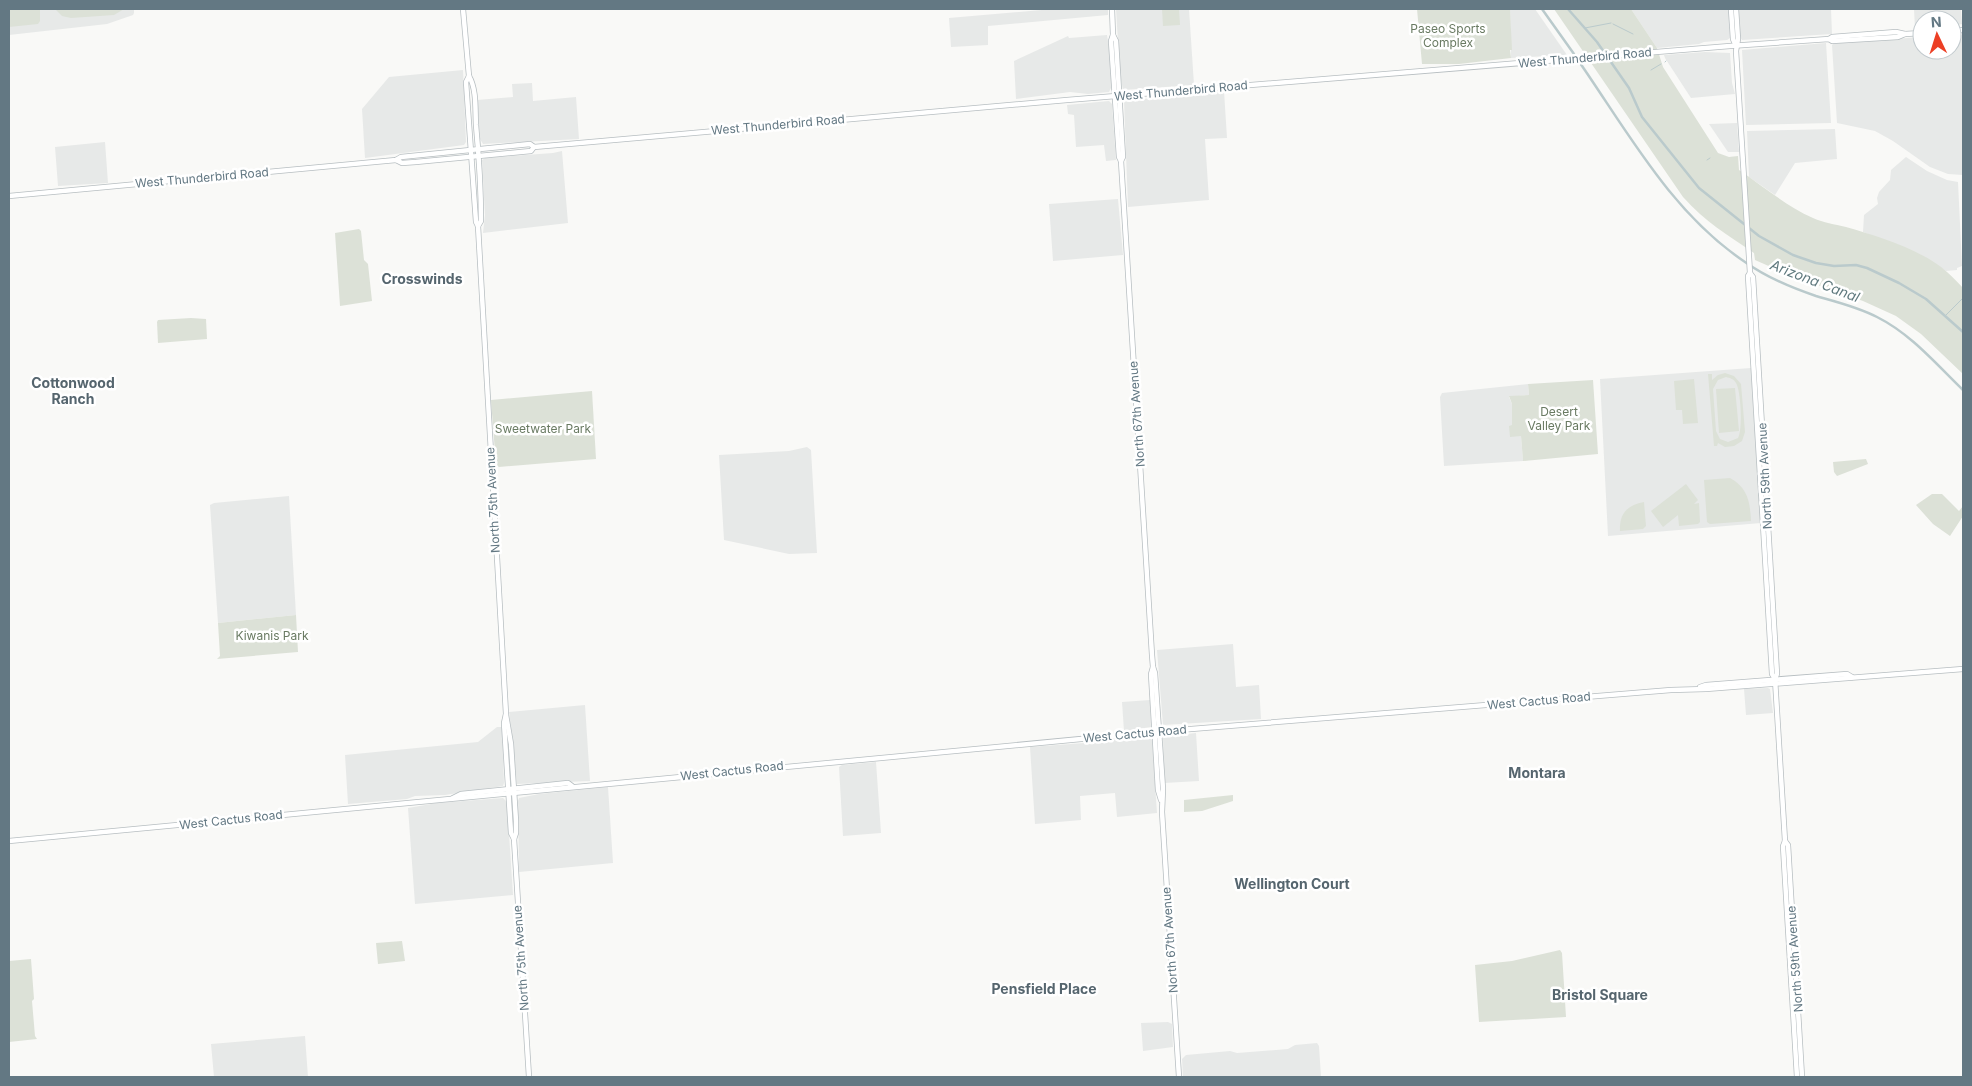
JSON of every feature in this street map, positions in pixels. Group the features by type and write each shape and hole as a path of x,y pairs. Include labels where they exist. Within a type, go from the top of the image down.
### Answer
{"main road":[{"name":"North 75th Avenue","path":"463,9 469,76 472,82 475,101 479,156 481,221 478,226"},
{"name":"North 67th Avenue","path":"1112,9 1113,35 1116,41 1117,96 1123,157 1121,161 1153,667 1155,673 1157,732 1163,789 1162,802 1179,1077"},
{"name":"North 59th Avenue","path":"1734,9 1738,39 1736,46 1748,249 1750,271 1753,278 1777,674 1775,682 1783,846 1797,1077"},
{"name":"West Thunderbird Road","path":"396,160 400,156 478,148 530,144 534,147 1117,96 1829,39 1832,37 1890,32 1912,34"},
{"path":"1862,39 1885,36 1890,32"},
{"name":"West Thunderbird Road","path":"1829,39 1832,41 1898,37 1905,34"},
{"name":"North 75th Avenue","path":"469,76 466,82 476,222 478,226 506,714 510,736 511,832 514,839 529,1077"},
{"name":"West Thunderbird Road","path":"9,196 396,160 402,163 479,156 531,151 534,147"},
{"name":"North 59th Avenue","path":"1750,271 1748,276 1758,448 1772,674 1775,682"},
{"path":"1758,448 1764,456"},
{"name":"West Cactus Road","path":"9,841 453,798 569,789 572,786 1157,732 1699,688 1706,685 1775,682 1847,674 1852,677 1963,669"},
{"name":"North 75th Avenue","path":"506,714 511,788"},
{"path":"505,720 507,733 510,736"},
{"name":"West Cactus Road","path":"453,798 461,794 511,788 568,783 572,786"},
{"name":"North 59th Avenue","path":"1784,841 1788,846 1802,1077"}],"shaded area":[{"path":"9,9 134,9 134,13 107,24 9,35"},
{"path":"1053,9 1108,9 1108,15 988,26 988,45 951,47 949,18"},
{"path":"1116,9 1189,9 1194,85 1123,90 1120,75"},
{"path":"1510,9 1535,9 1567,55 1511,58"},
{"path":"1631,9 1729,9 1730,38 1699,44 1657,48"},
{"path":"1738,9 1831,9 1832,34 1742,40 1740,37"},
{"path":"1914,9 1961,10 1914,10"},
{"path":"1107,35 1111,61 1111,88 1109,92 1088,94 1070,92 1016,99 1014,61 1068,36 1069,38"},
{"path":"1962,35 1963,175 1948,174 1930,167 1875,131 1837,123 1832,45 1834,43 1912,38 1912,60 1962,60"},
{"path":"1826,43 1831,123 1746,125 1742,50"},
{"path":"1705,52 1730,53 1732,83 1735,94 1691,98 1664,55"},
{"path":"463,70 466,142 464,145 365,158 362,109 389,77"},
{"path":"532,83 533,101 576,97 579,139 483,144 480,139 477,100 513,97 512,84"},
{"path":"1224,91 1227,138 1205,139 1209,200 1128,207 1124,101"},
{"path":"1109,101 1112,104 1116,160 1106,161 1104,145 1076,147 1074,115 1068,114 1067,105"},
{"path":"1737,123 1739,152 1728,152 1709,124"},
{"path":"1835,129 1837,159 1795,163 1775,195 1749,177 1747,131"},
{"path":"105,142 108,183 58,186 55,147"},
{"path":"562,151 568,223 483,233 485,215 482,160 485,158"},
{"path":"1906,157 1927,171 1947,180 1958,182 1962,266 1957,268 1957,270 1946,271 1921,255 1863,232 1864,215 1878,204 1879,192 1890,180 1891,170"},
{"path":"1118,199 1123,255 1053,261 1049,204"},
{"path":"1751,368 1761,523 1608,536 1600,379"},
{"path":"1528,384 1529,395 1509,397 1512,404 1512,424 1521,436 1523,461 1444,466 1440,397 1442,393"},
{"path":"807,447 811,450 817,553 789,554 724,540 719,455 789,451"},
{"path":"289,496 296,615 218,623 210,505 214,503"},
{"path":"1233,644 1236,687 1259,685 1261,719 1163,725 1157,650"},
{"path":"1744,689 1770,689 1773,713 1746,715"},
{"path":"1150,700 1151,727 1124,731 1122,702"},
{"path":"585,705 590,781 517,784 509,712"},
{"path":"497,727 502,727 503,786 445,795 415,796 407,799 348,804 345,755 478,742"},
{"path":"1196,733 1199,781 1164,783 1163,738"},
{"path":"1127,738 1149,738 1152,740 1157,813 1117,817 1115,793 1080,796 1081,820 1035,824 1030,747"},
{"path":"876,762 881,833 843,836 839,767 842,765"},
{"path":"608,787 613,863 519,872 519,798 539,794"},
{"path":"503,798 507,802 513,895 415,904 408,808 437,803"},
{"path":"1168,1022 1172,1024 1173,1047 1143,1051 1141,1023"},
{"path":"305,1036 308,1077 214,1077 211,1044"},
{"path":"1317,1043 1319,1046 1321,1077 1183,1077 1182,1059 1186,1055 1288,1049 1295,1045"}],"green space":[{"path":"9,9 40,9 40,21 38,24 9,27"},
{"path":"55,9 124,9 114,15 71,18 62,16"},
{"path":"1162,9 1179,9 1180,25 1163,26"},
{"name":"Paseo Sports Complex","path":"1417,9 1510,9 1511,58 1459,64 1422,64"},
{"path":"1554,9 1631,9 1657,48 1663,67 1718,153 1729,157 1738,156 1739,170 1803,213 1821,221 1885,239 1913,250 1937,264 1949,274 1963,288 1963,374 1921,334 1896,316 1863,301 1794,277 1755,260 1754,253 1700,214 1683,197"},
{"path":"359,229 361,231 364,260 368,264 372,301 340,306 335,233"},
{"path":"206,319 207,339 158,343 158,320"},
{"path":"1725,373 1734,376 1741,384 1745,432 1742,441 1734,446 1725,447 1718,443 1717,446 1714,446 1708,374 1712,374 1712,380 1718,375","holes":["1726,377 1732,379 1738,387 1741,419 1738,438 1728,442 1720,439 1716,431 1713,389 1718,380"]},
{"path":"1694,379 1698,423 1683,424 1682,410 1676,410 1674,381"},
{"name":"Desert Valley Park","path":"1593,380 1598,454 1523,461 1521,436 1510,437 1509,426 1512,425 1512,404 1509,396 1529,395 1528,384"},
{"path":"1735,388 1739,431 1719,433 1716,389"},
{"name":"Sweetwater Park","path":"592,391 596,459 499,467 496,465 491,400"},
{"path":"1866,459 1868,464 1837,476 1834,472 1833,462"},
{"path":"1730,478 1741,486 1747,496 1751,521 1710,524 1707,522 1704,480"},
{"path":"1686,484 1698,500 1694,504 1699,503 1700,522 1698,524 1679,526 1678,515 1663,527 1651,511"},
{"path":"1932,494 1942,494 1959,511 1963,506 1963,516 1950,536 1933,524 1916,505"},
{"path":"1644,502 1646,526 1643,529 1620,531 1621,520 1625,511 1633,505"},
{"name":"Kiwanis Park","path":"296,615 298,652 217,659 220,656 218,623"},
{"path":"1233,795 1233,801 1202,811 1184,812 1184,800"},
{"path":"402,941 405,961 378,964 376,943"},
{"path":"1560,950 1562,953 1566,1017 1479,1022 1475,965 1512,961"},
{"path":"31,959 34,999 32,1001 35,1036 37,1039 9,1042 9,961"}],"waterway":[{"path":"1542,9 1574,54"},
{"path":"1568,9 1597,42 1629,88 1642,117 1699,188 1759,236 1793,255 1816,263 1834,266 1856,265 1867,268 1899,283 1926,299 1963,332"},
{"path":"1585,28 1611,23"},
{"path":"1613,24 1633,34"},
{"name":"Arizona Canal","path":"1580,63 1654,171 1695,220 1719,242 1745,262 1779,282 1862,310 1889,324 1923,350 1963,390"},
{"path":"1651,70 1661,64"},
{"path":"1946,315 1963,298"}],"district":[{"name":"Crosswinds","path":"422,279"},
{"name":"Cottonwood Ranch","path":"73,392"},
{"name":"Montara","path":"1537,773"},
{"name":"Wellington Court","path":"1292,884"},
{"name":"Pensfield Place","path":"1044,989"},
{"name":"Bristol Square","path":"1600,995"}]}
